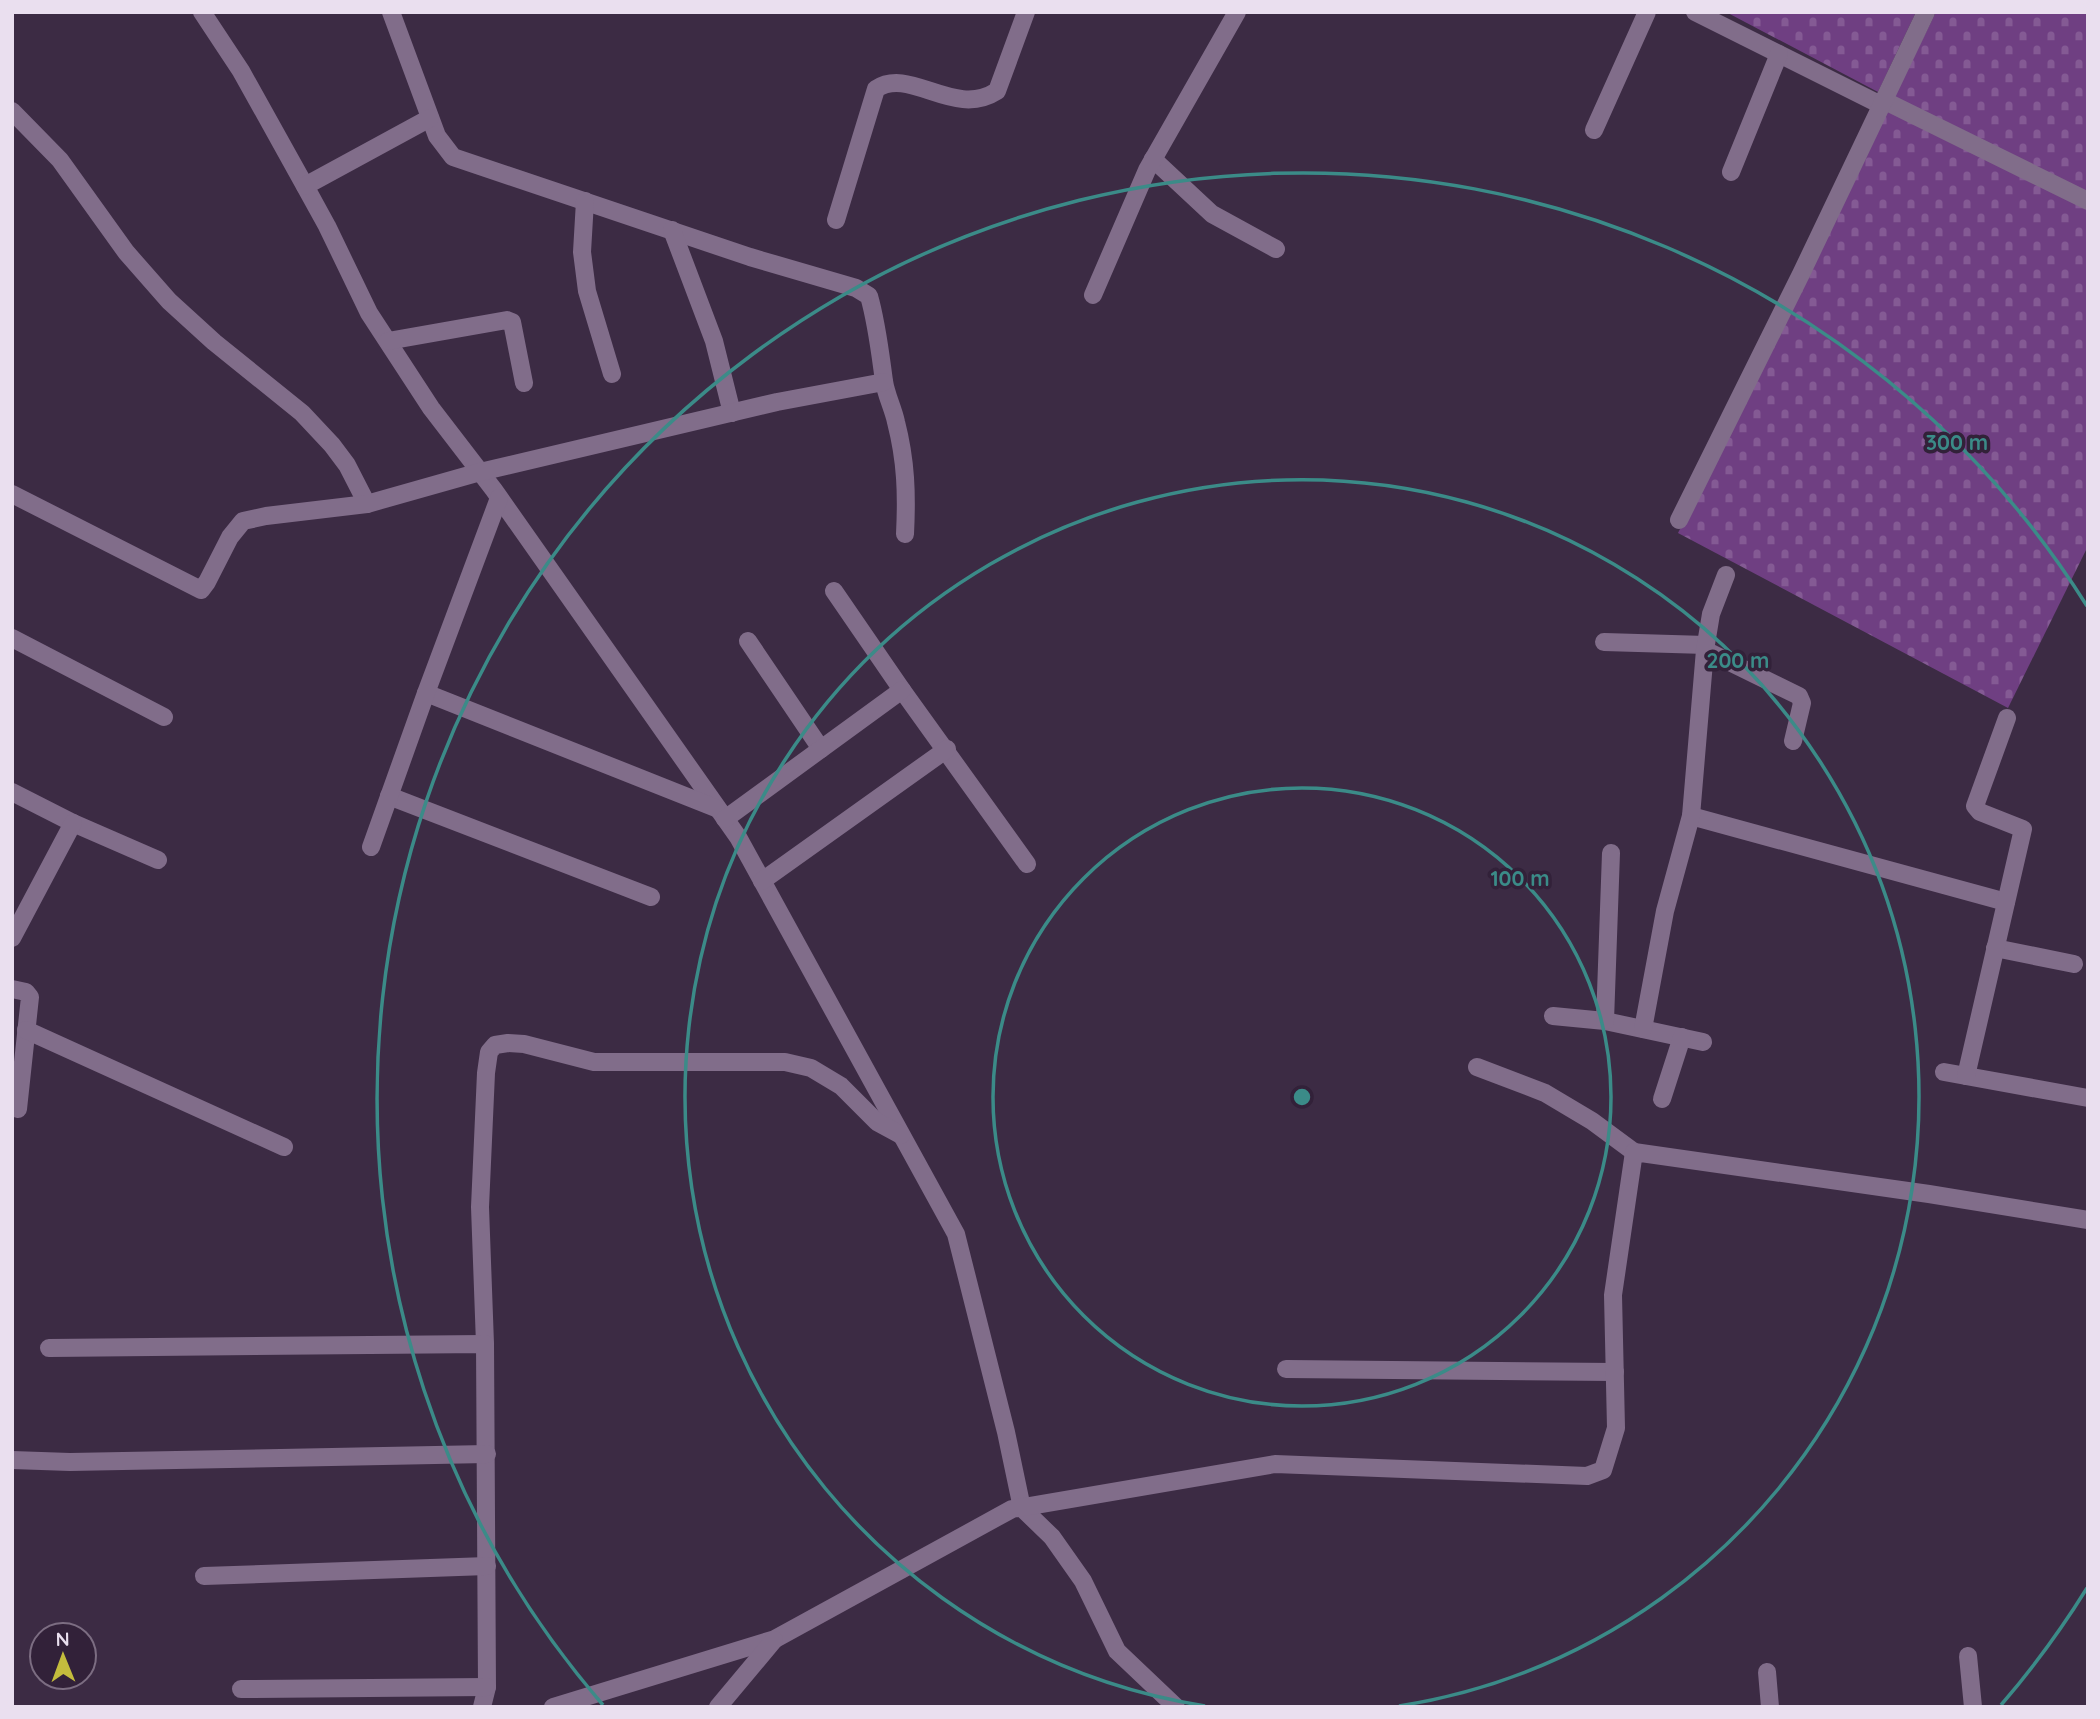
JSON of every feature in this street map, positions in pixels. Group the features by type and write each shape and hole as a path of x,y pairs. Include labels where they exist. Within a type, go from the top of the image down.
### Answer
{"street":[{"path":"202,12 241,71 327,226 369,313 387,341 431,408 499,498 738,837 956,1234 1006,1432 1021,1508 1052,1537 1083,1581 1117,1651 1176,1707"},
{"path":"391,12 437,136 453,157 750,257 856,288 869,296 881,350 884,382 896,422 907,484 905,534"},
{"path":"836,220 876,89 884,83 897,82 969,102 985,99 997,91 1026,12"},
{"path":"1093,295 1153,159 1237,12"},
{"path":"1594,130 1647,12"},
{"path":"1695,12 2088,201"},
{"path":"1679,520 1801,274 1926,12"},
{"path":"1731,172 1779,54"},
{"path":"12,111 60,160 126,253 169,301 214,342 302,413 332,445 347,465 368,504"},
{"path":"305,186 430,118"},
{"path":"1153,159 1212,214 1276,249"},
{"path":"585,201 582,252 587,291 612,374"},
{"path":"672,230 713,341 732,413"},
{"path":"387,341 507,320 512,322 524,383"},
{"path":"12,494 201,590 230,537 243,521 368,504 480,472 778,402 884,382"},
{"path":"372,847 499,498"},
{"path":"1643,1029 1665,911 1691,816 1705,647 1711,614 1726,575"},
{"path":"834,591 902,691 947,749 1027,864"},
{"path":"12,638 164,717"},
{"path":"748,642 821,749"},
{"path":"1604,642 1705,647 1799,696 1802,703 1793,741"},
{"path":"721,814 821,749 902,691"},
{"path":"426,693 721,814"},
{"path":"1966,1076 2022,830 1980,812 1975,806 2007,718"},
{"path":"762,881 947,749"},
{"path":"12,792 73,823 158,860"},
{"path":"390,796 651,897"},
{"path":"1691,816 2006,902"},
{"path":"12,939 73,823"},
{"path":"1605,1021 1611,853"},
{"path":"1995,948 2074,964"},
{"path":"12,989 26,992 30,997 18,1109"},
{"path":"1553,1016 1605,1021 1703,1042"},
{"path":"26,1030 284,1147"},
{"path":"1662,1099 1682,1037"},
{"path":"482,1707 487,1687 487,1454 480,1207 489,1052 495,1045 524,1044 594,1062 785,1062 811,1068 841,1086 877,1122 901,1135"},
{"path":"1477,1067 1545,1093 1592,1121 1634,1152 1929,1194 2088,1220"},
{"path":"1944,1072 2088,1097"},
{"path":"553,1707 775,1639 1012,1508 1275,1464 1587,1476 1603,1470 1616,1428 1613,1295 1634,1152"},
{"path":"49,1348 485,1344"},
{"path":"1286,1369 1615,1372"},
{"path":"12,1460 70,1462 487,1454"},
{"path":"204,1576 487,1566"},
{"path":"718,1707 775,1639"},
{"path":"1968,1656 1973,1707"},
{"path":"1767,1672 1770,1707"},
{"path":"241,1689 487,1687"}],"green space":[{"path":"1726,12 1916,12 1878,92"},
{"path":"1936,12 2088,12 2088,546 2008,708 1678,533"}]}
